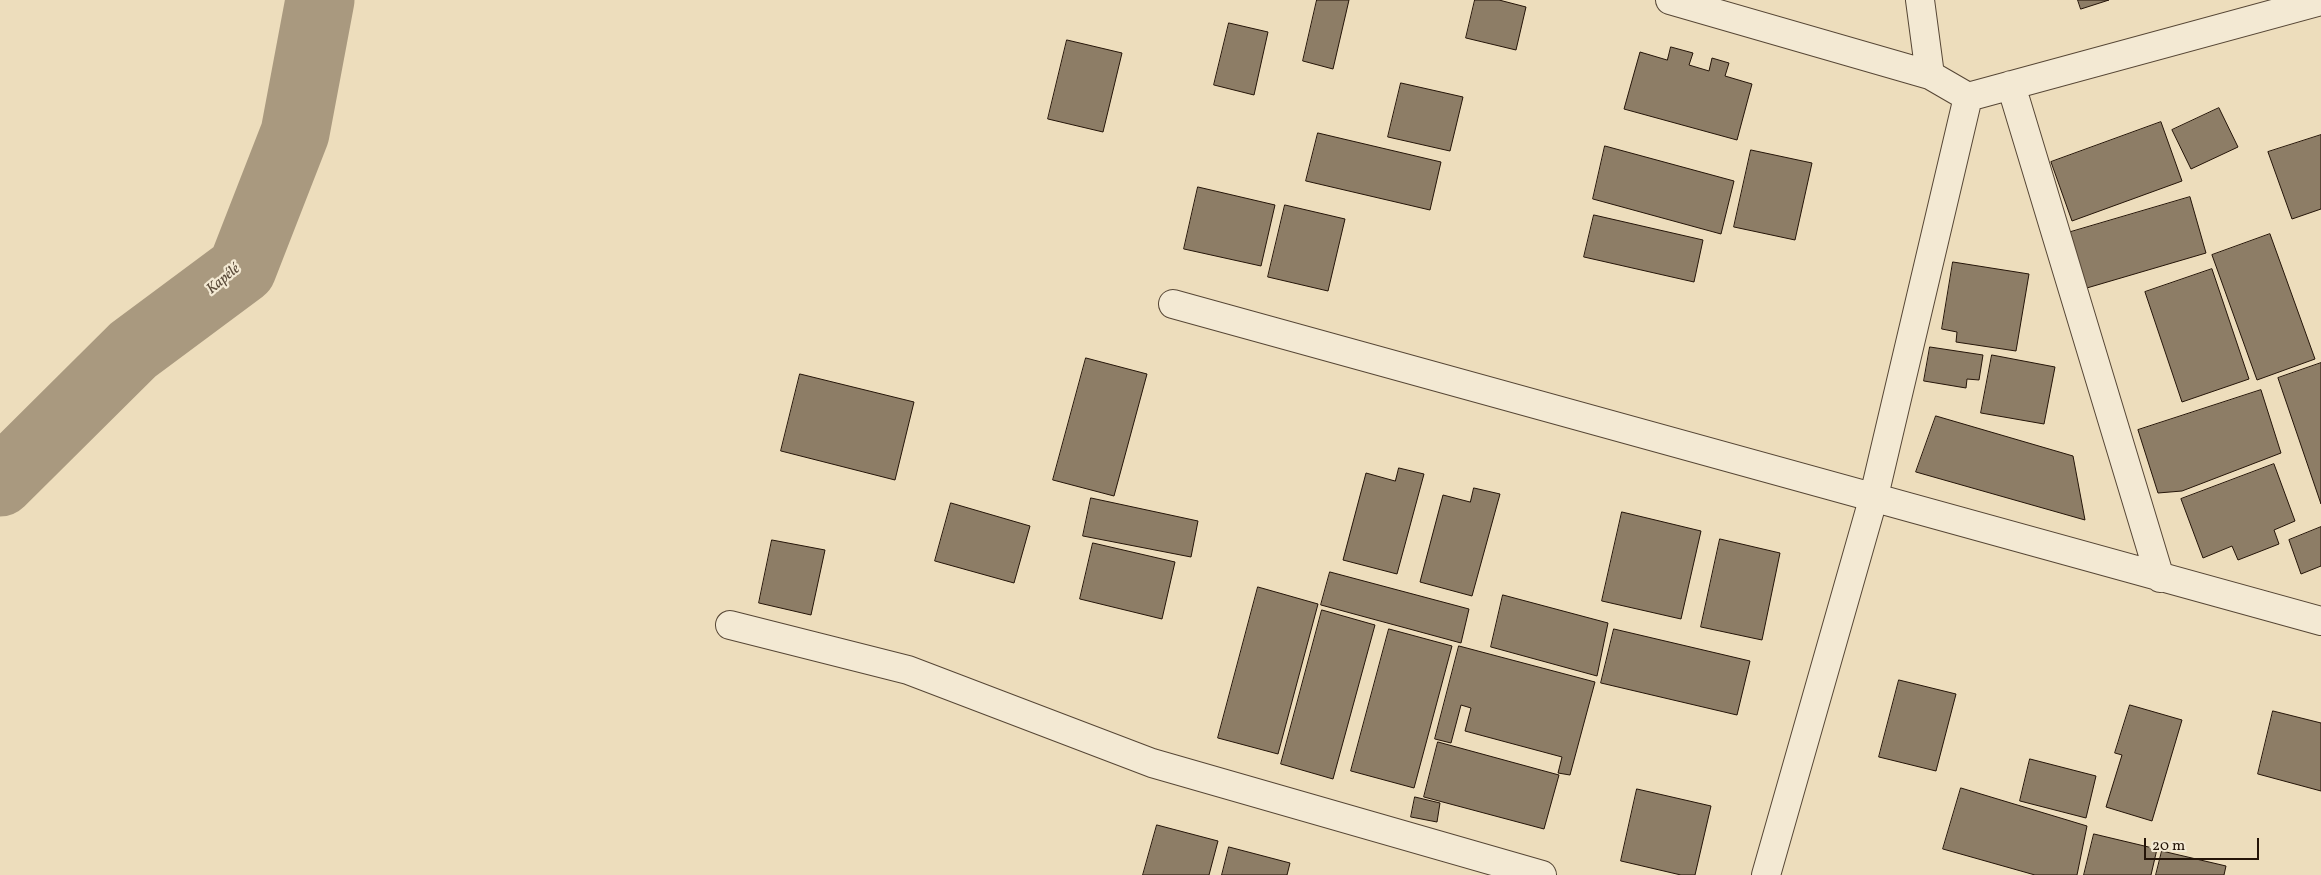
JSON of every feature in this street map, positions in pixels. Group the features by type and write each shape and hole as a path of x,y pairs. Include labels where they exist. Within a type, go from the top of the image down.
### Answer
{"street":[{"path":"1670,0 1930,74 1968,97 2321,1"},
{"path":"1920,0 1930,74"},
{"path":"2011,85 2160,578"},
{"path":"1766,875 1874,496 1968,97"},
{"path":"1173,304 1874,496 2160,578 2321,621"},
{"path":"730,625 908,670 1152,763 1494,868 1542,875"}],"building":[{"path":"1317,0 1349,0 1333,69 1303,61"},
{"path":"1475,0 1499,0 1526,7 1516,50 1466,38"},
{"path":"2078,0 2109,0 2081,9"},
{"path":"1229,23 1268,32 1254,95 1214,85"},
{"path":"1067,40 1122,53 1103,132 1048,119"},
{"path":"1671,47 1693,53 1689,65 1709,71 1712,58 1729,63 1725,76 1752,84 1737,140 1624,109 1640,52 1667,60"},
{"path":"1401,83 1463,97 1450,151 1388,137"},
{"path":"2219,108 2238,147 2191,169 2172,130"},
{"path":"2161,122 2182,181 2072,221 2051,162"},
{"path":"1318,133 1441,162 1430,210 1306,181"},
{"path":"2321,135 2321,209 2292,219 2268,152"},
{"path":"1605,146 1734,181 1721,234 1593,199"},
{"path":"1751,150 1812,163 1795,240 1734,227"},
{"path":"1198,187 1275,205 1261,266 1184,249"},
{"path":"2190,197 2206,253 2080,290 2064,234"},
{"path":"1285,205 1345,219 1328,291 1268,277"},
{"path":"1594,215 1703,240 1694,282 1584,257"},
{"path":"2270,234 2315,359 2257,380 2212,255"},
{"path":"1953,262 2029,274 2016,351 1956,342 1957,332 1942,329"},
{"path":"2212,269 2249,379 2182,402 2145,292"},
{"path":"1930,347 1983,355 1979,380 1967,379 1966,388 1924,381"},
{"path":"1992,355 2055,367 2044,424 1981,413"},
{"path":"1086,358 1147,374 1114,496 1053,480"},
{"path":"2321,363 2321,504 2278,378"},
{"path":"800,374 914,402 895,480 781,451"},
{"path":"2261,390 2281,453 2182,491 2158,493 2138,430"},
{"path":"1936,416 2073,456 2085,520 1916,472"},
{"path":"2274,464 2295,521 2274,530 2279,544 2238,560 2232,546 2203,558 2181,499"},
{"path":"1399,468 1424,474 1397,574 1343,560 1366,473 1395,481"},
{"path":"1474,488 1500,494 1472,596 1420,582 1443,495 1470,502"},
{"path":"1091,498 1198,521 1191,557 1083,536"},
{"path":"951,503 1030,526 1014,583 935,561"},
{"path":"1622,512 1701,531 1681,619 1602,601"},
{"path":"2321,527 2321,566 2301,574 2289,540"},
{"path":"1720,539 1780,553 1762,640 1701,627"},
{"path":"772,540 825,550 811,615 759,603"},
{"path":"1093,543 1175,562 1162,619 1080,599"},
{"path":"1330,572 1469,609 1461,643 1321,605"},
{"path":"1258,587 1318,604 1278,754 1218,738"},
{"path":"1503,595 1608,623 1597,676 1491,647"},
{"path":"1322,610 1375,625 1333,779 1281,764"},
{"path":"1389,629 1452,646 1414,788 1351,771"},
{"path":"1614,629 1750,661 1737,715 1601,683"},
{"path":"1459,646 1595,682 1570,775 1558,773 1562,757 1465,731 1471,708 1461,705 1451,743 1435,739"},
{"path":"1899,680 1956,694 1936,771 1879,757"},
{"path":"2130,705 2182,720 2152,821 2106,807 2122,755 2115,753"},
{"path":"2273,711 2321,723 2321,791 2258,774"},
{"path":"1438,742 1559,775 1544,829 1424,797"},
{"path":"2030,759 2096,776 2086,818 2020,801"},
{"path":"1961,788 2087,826 2077,875 2035,875 1943,849"},
{"path":"1637,789 1711,806 1695,875 1681,875 1621,861"},
{"path":"1415,797 1440,803 1437,822 1411,817"},
{"path":"1157,825 1218,841 1209,875 1143,875"},
{"path":"2094,834 2157,849 2151,875 2084,875"},
{"path":"1229,847 1290,863 1287,875 1222,875"},
{"path":"2162,851 2226,866 2224,875 2156,875"}],"waterway":[{"name":"Kapélé","path":"0,482 133,350 242,269 295,133 320,0"}]}
